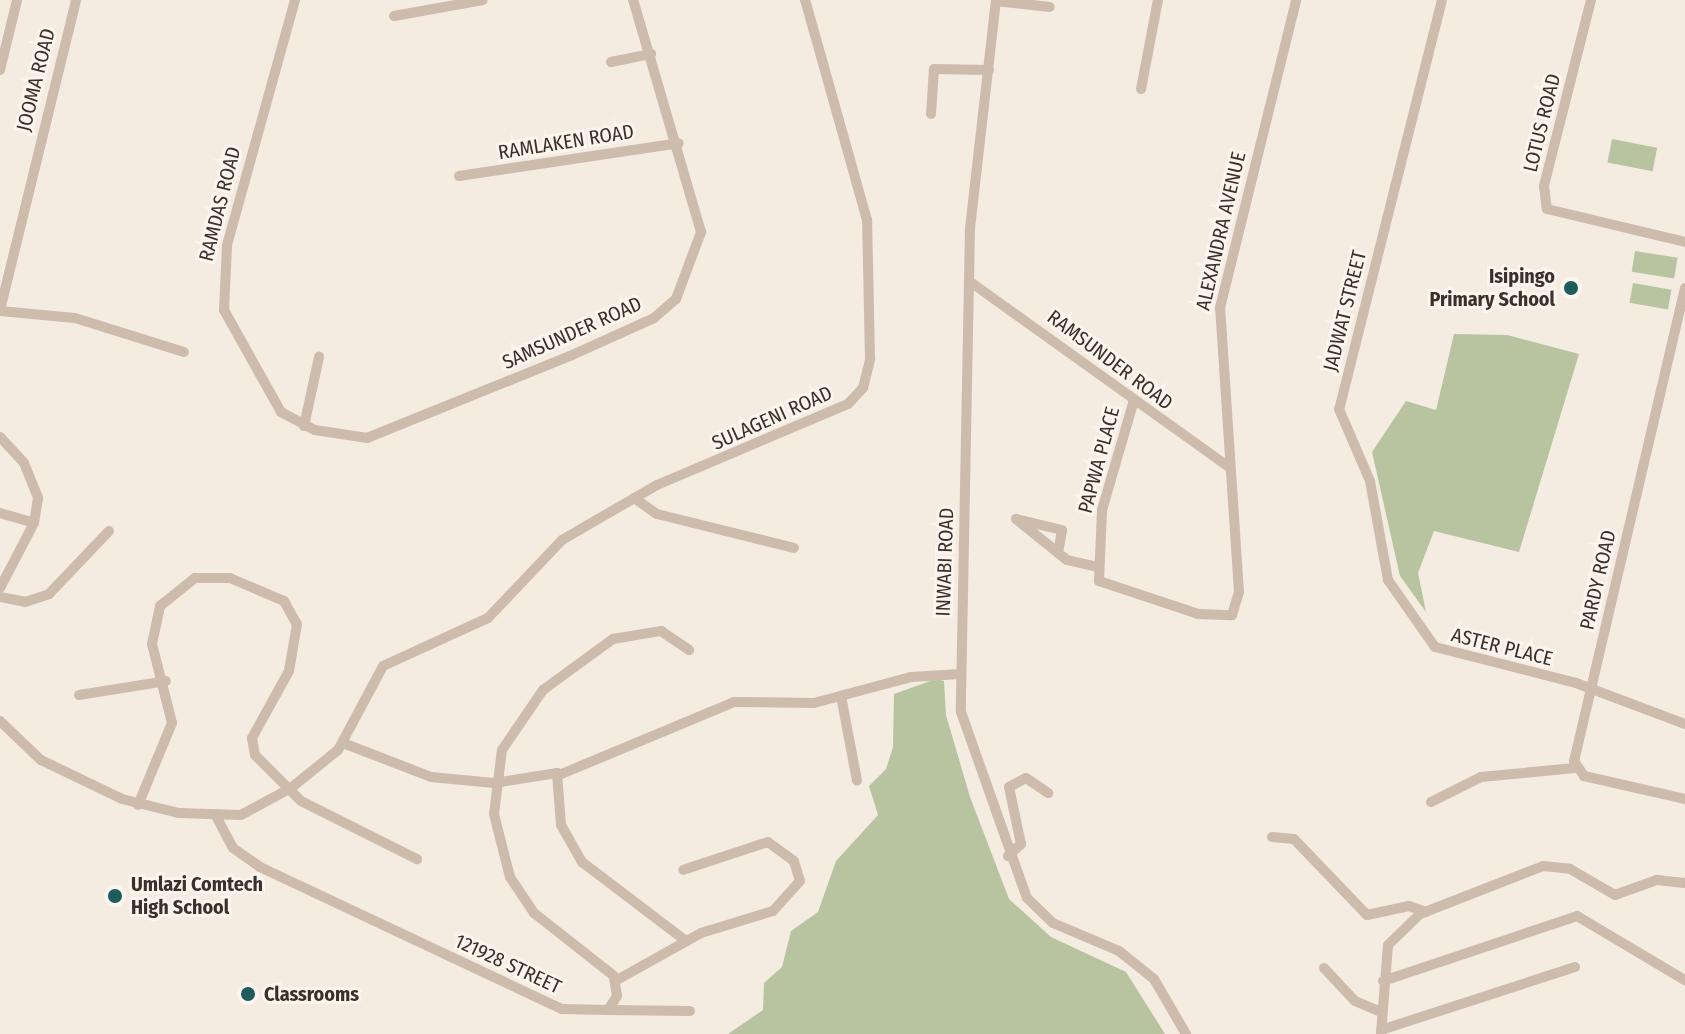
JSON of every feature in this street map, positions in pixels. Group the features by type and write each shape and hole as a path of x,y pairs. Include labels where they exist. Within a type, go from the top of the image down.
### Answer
{"street":[{"path":"0,70 17,0"},
{"name":"JOOMA ROAD","path":"0,310 76,0"},
{"name":"RAMDAS ROAD","path":"295,0 230,231 221,291 230,327 267,395 304,426 367,438"},
{"path":"394,16 483,0"},
{"name":"SAMSUNDER ROAD","path":"367,438 398,431 667,309 687,279 701,232 679,143 633,0"},
{"name":"SULAGENI ROAD","path":"343,743 383,666 488,618 562,540 634,498 831,414 868,375 867,220 805,0"},
{"path":"996,0 1050,7"},
{"name":"INWABI ROAD","path":"996,0 969,281 961,712 1008,856 1037,911 1119,951 1154,979 1186,1034"},
{"path":"1141,89 1158,0"},
{"name":"ALEXANDRA AVENUE","path":"1097,567 1109,589 1218,618 1232,615 1239,592 1220,308 1296,0"},
{"name":"JADWAT STREET","path":"1413,624 1388,580 1366,468 1339,409 1442,0"},
{"name":"LOTUS ROAD","path":"1591,0 1544,186 1547,209 1685,242"},
{"path":"611,62 651,54"},
{"path":"931,114 934,69 989,70"},
{"name":"RAMLAKEN ROAD","path":"459,176 679,143"},
{"name":"RAMSUNDER ROAD","path":"969,281 1229,467"},
{"name":"PARDY ROAD","path":"1575,768 1685,288"},
{"path":"0,310 75,318 184,352"},
{"path":"304,426 319,357"},
{"name":"PAPWA PLACE","path":"1097,567 1102,510 1134,400"},
{"path":"0,437 34,482 34,523 0,588"},
{"path":"634,498 657,514 794,548"},
{"path":"0,513 34,523"},
{"path":"1058,553 1062,530 1016,519 1017,524 1058,553 1097,567"},
{"path":"0,597 25,602 49,594 109,531"},
{"path":"138,805 170,736 166,681 152,631 160,606 178,586 230,578 284,601 297,624 295,655 251,748 301,801 417,859"},
{"name":"ASTER PLACE","path":"1413,624 1442,651 1591,690 1685,724"},
{"path":"617,980 523,901 502,858 494,783 506,739 531,702 613,639 661,631 689,650"},
{"path":"0,721 10,736 41,760 138,805 216,816 241,815 291,788 343,743 431,777 494,783 559,775 734,702 841,696 911,677 960,674"},
{"path":"79,695 166,681"},
{"path":"841,696 857,781"},
{"path":"0,744 10,736"},
{"path":"1431,802 1481,777 1575,768 1685,799"},
{"path":"559,775 561,825 582,862 686,941"},
{"path":"1008,856 1022,838 1007,791 1026,778 1048,793"},
{"name":"121928 STREET","path":"216,816 233,848 260,867 562,1009 690,1011"},
{"path":"1272,837 1294,839 1367,915 1409,906 1426,912"},
{"path":"608,1010 617,980 686,941 773,911 800,881 794,861 768,842 683,870"},
{"path":"1575,967 1381,1032 1383,981 1394,934 1426,912 1543,866 1570,869 1615,895 1657,880 1685,883"},
{"path":"1383,981 1577,916 1685,980"},
{"path":"1324,968 1355,1001 1381,1012"}],"green space":[{"path":"1612,139 1657,148 1653,171 1607,163"},
{"path":"1635,251 1677,258 1674,278 1632,272"},
{"path":"1633,283 1671,290 1668,309 1630,303"},
{"path":"1454,334 1507,335 1579,354 1519,552 1434,531 1418,573 1426,612 1400,576 1372,452 1406,401 1436,410"},
{"path":"936,679 944,681 946,715 970,797 1009,899 1051,937 1126,972 1165,1034 728,1034 763,1010 764,983 782,967 791,931 818,912 836,861 878,815 869,786 886,769 893,747 894,694"}],"place":[{"name":"Isipingo Primary School","path":"1571,288"},
{"name":"Umlazi Comtech High School","path":"115,896"},
{"name":"Classrooms","path":"248,994"}]}
